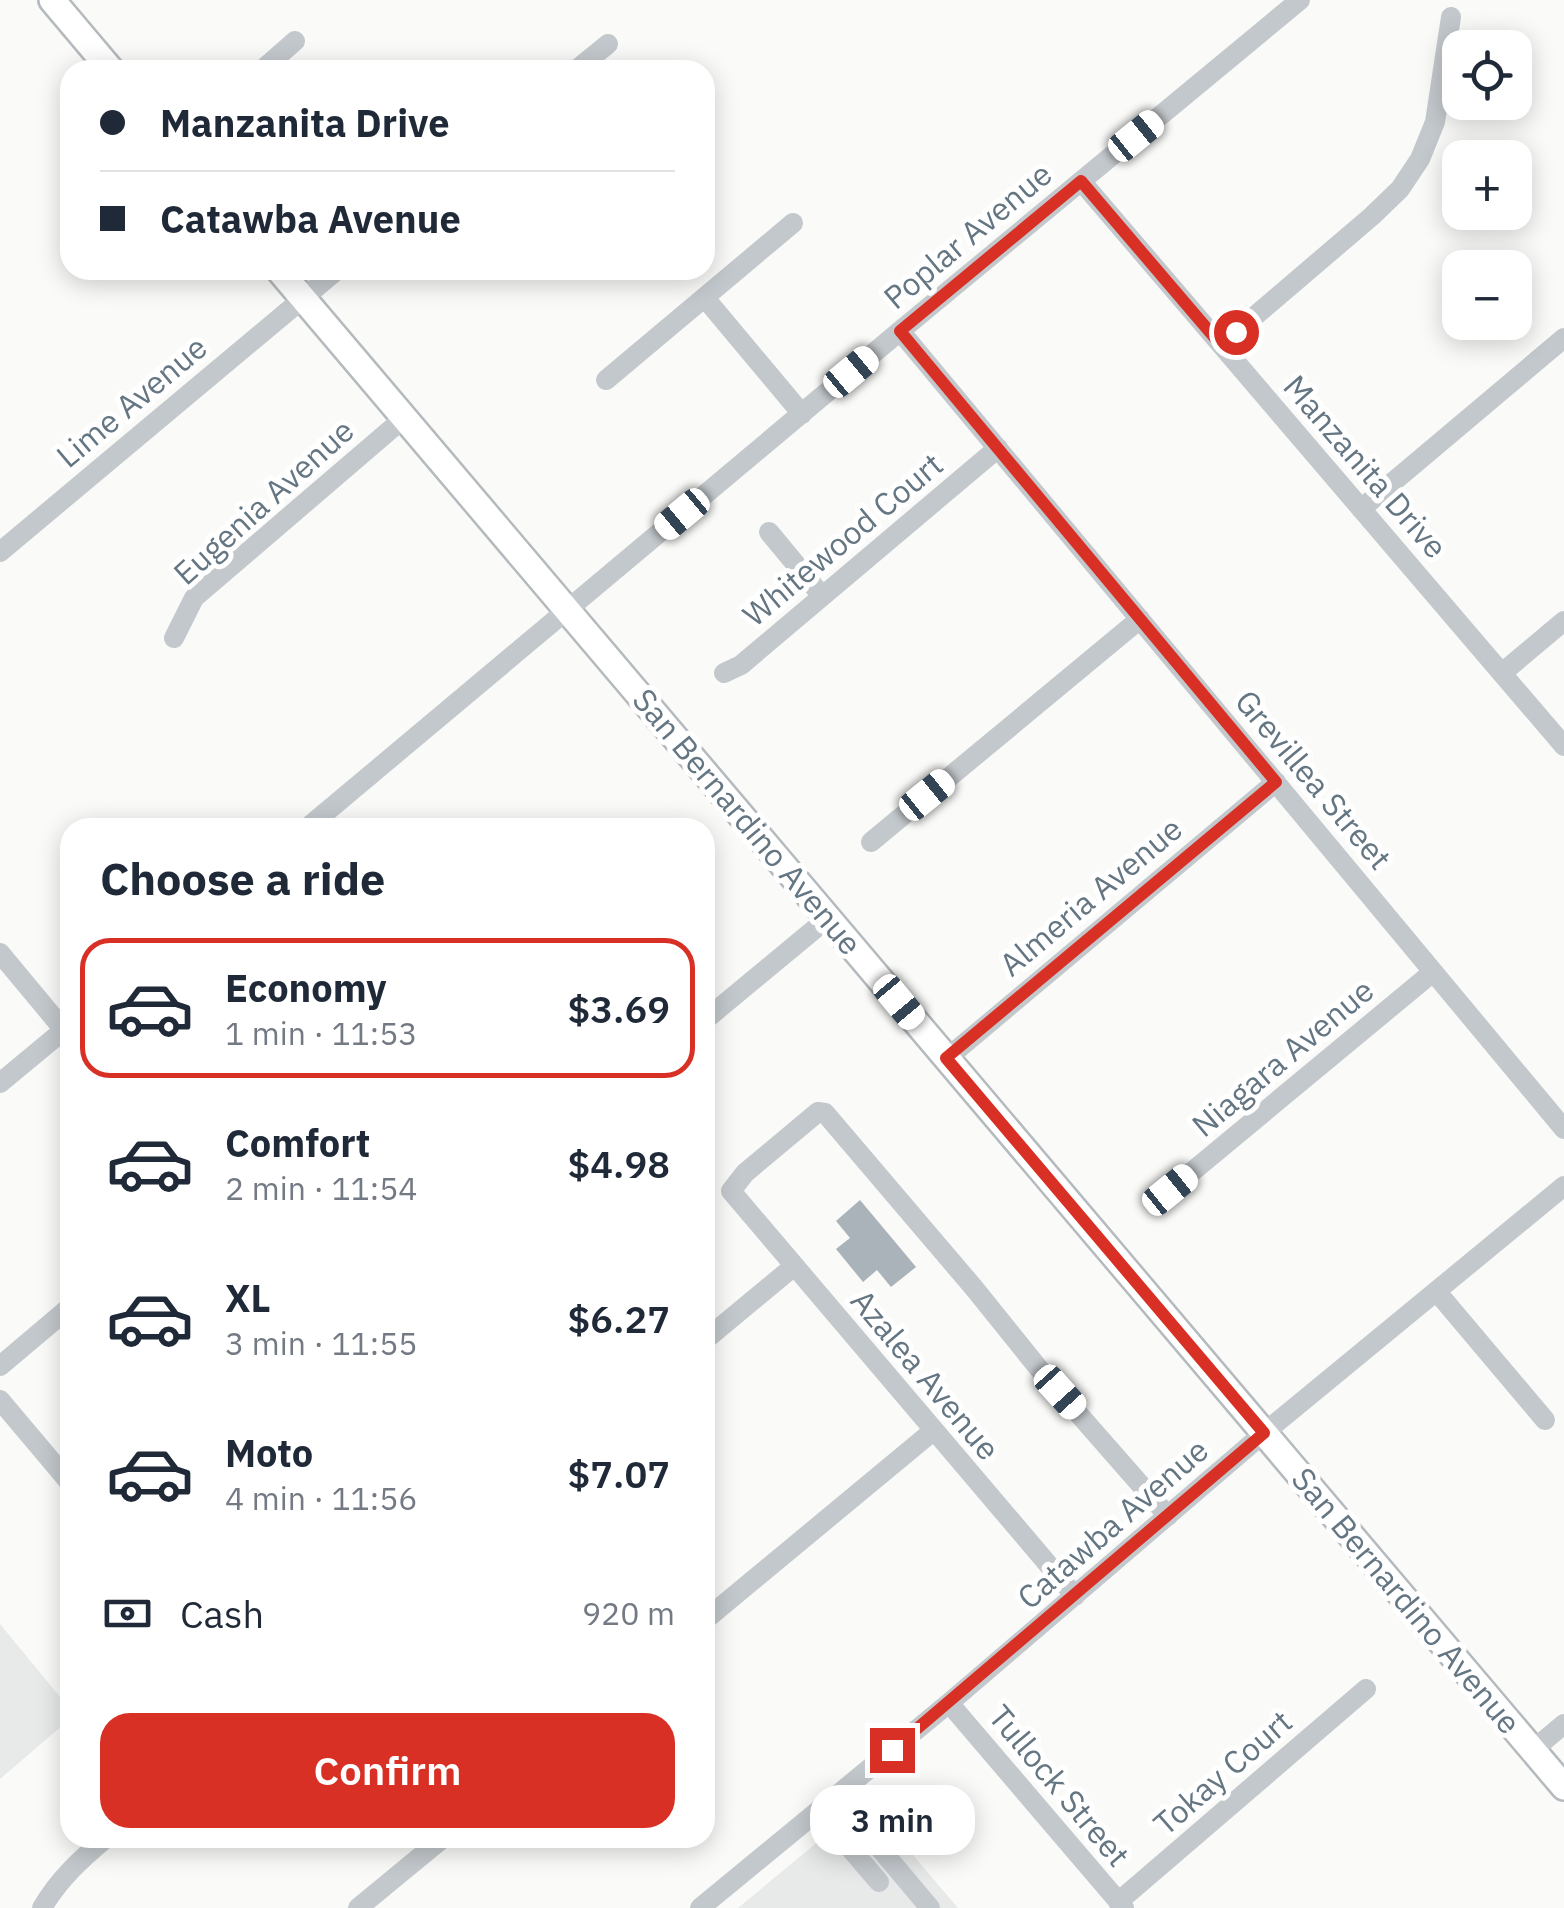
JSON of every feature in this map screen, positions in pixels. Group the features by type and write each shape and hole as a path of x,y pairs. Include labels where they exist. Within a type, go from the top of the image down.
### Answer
{"main road":[{"path":"52,0 103,60"},
{"name":"San Bernardino Avenue","path":"288,280 1564,1787"}],"street":[{"name":"Poplar Avenue","path":"319,818 1300,0"},
{"path":"1221,345 1400,189 1420,160 1435,122 1450,18"},
{"path":"273,60 295,41"},
{"path":"588,60 608,44"},
{"name":"Manzanita Drive","path":"1081,181 1564,746"},
{"path":"606,380 792,223"},
{"name":"Lime Avenue","path":"0,552 325,280"},
{"path":"705,298 802,414"},
{"name":"Grevillea Street","path":"900,331 1564,1129"},
{"path":"1361,509 1564,338"},
{"name":"Eugenia Avenue","path":"174,638 194,598 404,418"},
{"name":"Whitewood Court","path":"724,673 741,664 998,448"},
{"path":"769,532 822,596"},
{"path":"871,842 1140,619"},
{"path":"1502,673 1564,621"},
{"name":"Almeria Avenue","path":"946,1058 1276,782"},
{"path":"715,1012 828,918"},
{"path":"0,953 60,1019"},
{"name":"Niagara Avenue","path":"1170,1190 1433,972"},
{"path":"0,1082 60,1033"},
{"name":"Azalea Avenue","path":"1075,1596 731,1192 745,1174 818,1112 825,1113 1168,1516"},
{"name":"Catawba Avenue","path":"700,1908 1564,1186"},
{"path":"715,1332 794,1267"},
{"path":"1438,1292 1546,1420"},
{"path":"0,1366 60,1315"},
{"path":"0,1400 60,1471"},
{"path":"715,1612 933,1430"},
{"name":"Tokay Court","path":"1121,1905 1366,1689"},
{"name":"Tullock Street","path":"949,1703 1121,1905"},
{"path":"1533,1750 1564,1724"},
{"path":"836,1796 930,1908"},
{"path":"848,1847 880,1882"},
{"path":"42,1908 55,1886 94,1848"},
{"path":"358,1908 431,1848"}],"shaded area":[{"path":"0,1624 60,1697 60,1728 0,1779"},
{"path":"867,1801 958,1908 738,1908"}],"building":[{"path":"860,1200 916,1267 891,1287 877,1270 863,1282 836,1249 850,1238 836,1221"}],"route":[{"path":"892,1750 1264,1433 946,1058 1276,782 900,331 1081,181 1221,345 1236,332"}]}
